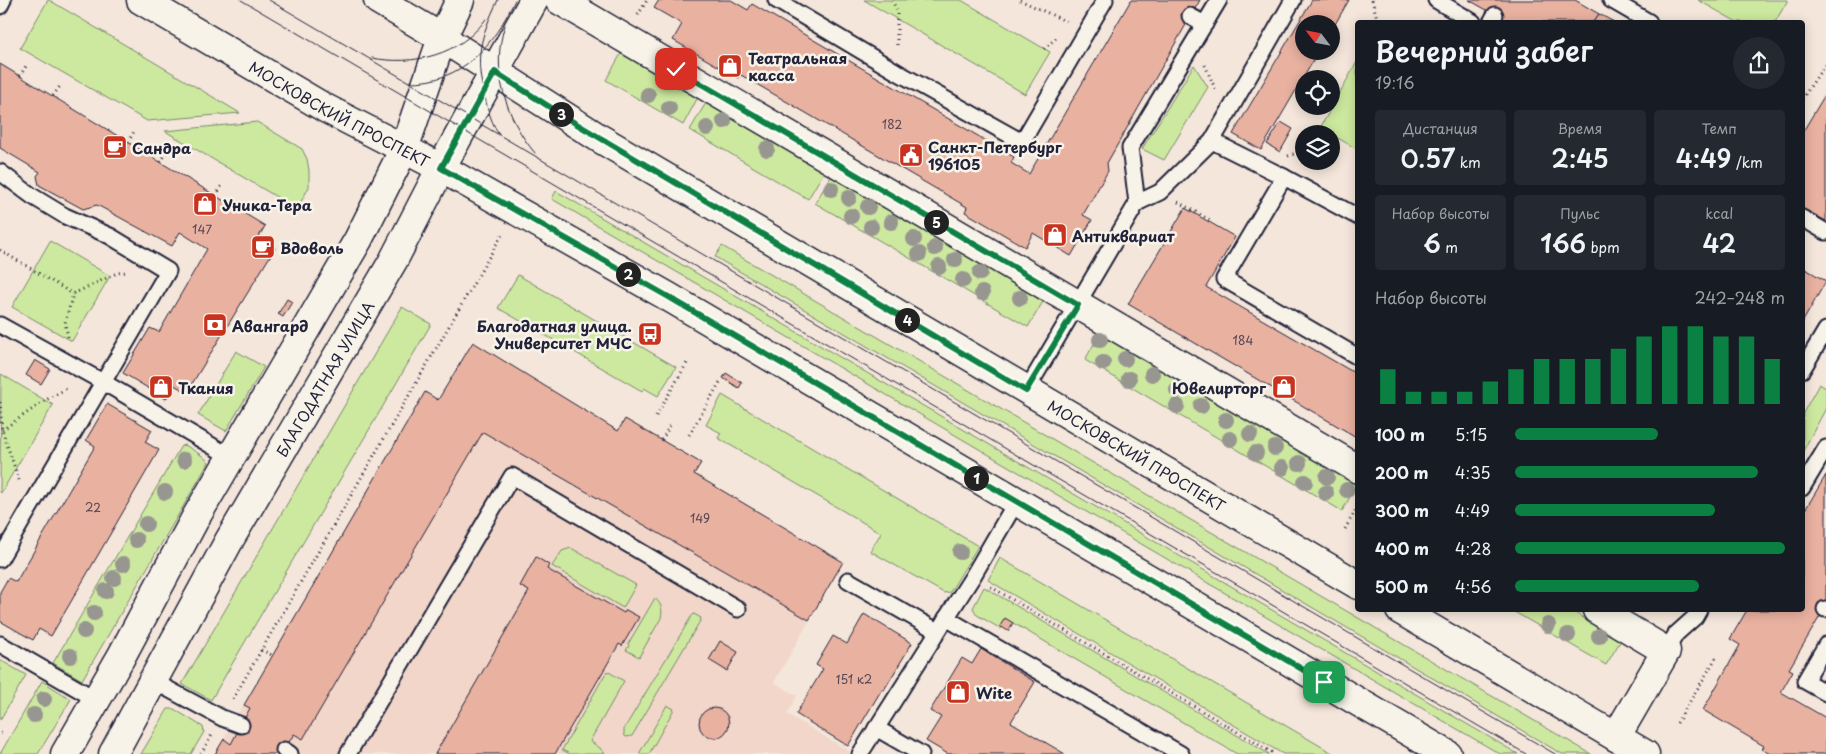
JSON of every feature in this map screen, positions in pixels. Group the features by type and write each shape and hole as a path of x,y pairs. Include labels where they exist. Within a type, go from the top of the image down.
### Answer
{"main road":[{"name":"МОСКОВСКИЙ ПРОСПЕКТ","path":"141,0 325,108 441,168 659,292 1447,754"},
{"name":"МОСКОВСКИЙ ПРОСПЕКТ","path":"378,0 442,38 570,120 1026,391 1355,583"},
{"path":"65,754 97,700 196,517 358,240 404,149 442,38 460,0"},
{"name":"БЛАГОДАТНАЯ УЛИЦА","path":"113,754 230,539 393,261 441,168 534,0"},
{"path":"559,0 1355,467"},
{"path":"1403,612 1645,754"},
{"path":"1600,612 1666,650 1616,737"}],"lane":[{"path":"0,6 3,0"},
{"path":"776,0 896,72 1022,142 1105,0"},
{"path":"1137,203 1130,148 1219,0"},
{"path":"1026,391 1137,203 1160,192 1212,141 1293,0"},
{"path":"1436,0 1471,20"},
{"path":"1611,0 1646,20"},
{"path":"1190,16 1205,24"},
{"path":"1212,141 1355,215"},
{"path":"0,172 32,196 65,216 110,236 168,271 0,559"},
{"path":"1284,177 1224,279 1355,355"},
{"path":"1805,220 1826,232"},
{"path":"0,325 103,382 231,457"},
{"path":"1805,365 1826,330"},
{"path":"1805,483 1826,448"},
{"path":"348,754 512,476 738,609"},
{"path":"860,754 973,576 1016,502"},
{"path":"848,580 937,631"},
{"path":"1666,650 1676,634 1698,612"},
{"path":"946,618 1181,754"},
{"path":"0,644 97,700"},
{"path":"1826,645 1805,681 1826,693"},
{"path":"154,681 222,718 241,725"},
{"path":"876,728 921,754"}],"path":[{"path":"892,0 897,11 896,72"},
{"path":"1020,0 1087,31"},
{"path":"1372,0 1377,20"},
{"path":"1195,42 1226,115"},
{"path":"1805,94 1826,63"},
{"path":"20,76 26,66"},
{"path":"53,96 60,86"},
{"path":"128,142 135,130"},
{"path":"161,162 168,150"},
{"path":"216,196 223,183"},
{"path":"1185,206 1210,220"},
{"path":"201,754 503,233"},
{"path":"0,250 73,294"},
{"path":"65,323 73,294 117,273"},
{"path":"656,416 686,363"},
{"path":"689,435 720,382"},
{"path":"0,402 2,430 29,508"},
{"path":"662,440 670,426"},
{"path":"1344,529 1355,511"},
{"path":"973,576 1275,754"},
{"path":"261,650 272,656"},
{"path":"1677,723 1716,658"}],"shaded area":[{"path":"473,342 618,431 625,419 701,463 695,474 843,562 774,682 797,696 787,714 850,752 849,754 215,754 425,392 438,399"}],"green space":[{"path":"48,0 240,113 147,121 20,48"},
{"path":"864,0 961,0 1050,52 1025,94"},
{"path":"1698,0 1788,0 1776,20 1733,20"},
{"path":"622,52 698,97 683,125 606,80"},
{"path":"1194,65 1208,87 1164,160 1142,149"},
{"path":"1355,66 1355,148 1340,139 1340,125 1322,125 1327,115 1340,115 1340,92"},
{"path":"707,101 825,170 808,199 690,130"},
{"path":"257,122 302,149 307,159 309,187 297,209 165,131"},
{"path":"832,175 1044,300 1028,327 815,203"},
{"path":"556,191 1518,754 1500,754 552,199"},
{"path":"50,241 110,276 72,341 12,307"},
{"path":"722,246 1591,754 1562,754 715,257"},
{"path":"518,275 676,367 658,396 644,388 642,391 498,308"},
{"path":"402,307 431,324 211,700 182,684"},
{"path":"1100,333 1355,484 1355,488 1342,511 1085,360"},
{"path":"236,351 264,367 226,431 198,415"},
{"path":"1,374 53,405 1,493 0,492"},
{"path":"1819,384 1826,388 1826,408 1805,447 1805,409"},
{"path":"722,395 978,546 950,592 944,593 870,551 881,533 718,438 721,433 706,425"},
{"path":"185,445 209,462 82,680 53,663 181,446"},
{"path":"571,548 636,585 623,608 552,566 562,551"},
{"path":"1000,558 1334,754 1283,754 988,580"},
{"path":"984,587 1269,754 1237,754 1008,620 1001,629 977,615 973,608"},
{"path":"655,598 661,607 661,618 639,657 626,650"},
{"path":"1514,612 1573,612 1621,640 1606,665"},
{"path":"694,614 701,618 700,621 632,736 626,737 624,729"},
{"path":"0,660 26,675 0,720"},
{"path":"607,671 624,681 590,741 605,754 570,754 562,750"},
{"path":"42,681 71,699 38,754 0,754"},
{"path":"667,705 674,709 649,754 639,754"},
{"path":"168,709 174,709 203,727 204,732 191,754 141,754"}],"building":[{"path":"659,0 731,0 748,10 752,4 1014,157 1011,163 1029,174 1131,0 1200,0 1107,163 1108,171 1083,215 1092,220 1071,256 1033,233 1025,247 965,212 967,207 741,75 738,78 673,40 682,24 654,8"},
{"path":"1312,0 1349,0 1340,16 1303,15"},
{"path":"1469,0 1575,0 1599,14 1594,20 1504,20"},
{"path":"1599,14 1610,20 1594,20"},
{"path":"1295,29 1295,60 1314,60 1308,70 1295,70 1295,92 1261,150 1233,134"},
{"path":"0,64 265,226 258,238 275,248 187,392 174,385 166,399 123,373 150,328 159,332 207,249 180,232 172,246 97,205 83,209 39,185 37,176 40,172 0,148"},
{"path":"1826,93 1826,221 1805,210 1805,128"},
{"path":"1281,122 1293,129 1280,152 1267,144"},
{"path":"1185,208 1235,237 1206,287 1355,373 1355,436 1128,304"},
{"path":"1805,269 1826,281 1805,318"},
{"path":"287,299 292,302 283,317 278,314"},
{"path":"473,342 618,431 625,419 701,463 694,474 843,562 809,620 483,432 303,739 294,734 282,754 215,754 224,739 231,744 250,708 244,705 425,392 438,400"},
{"path":"35,360 50,369 41,384 26,375"},
{"path":"726,373 742,383 739,388 723,378"},
{"path":"107,404 152,430 145,442 159,450 51,636 39,629 33,640 0,621 0,592 8,578 16,582 95,446 86,440"},
{"path":"1826,475 1826,606 1789,669 1793,671 1781,692 1826,718 1826,754 1770,754 1762,749 1764,746 1703,710 1740,645 1730,639 1746,612 1805,612 1805,510"},
{"path":"536,557 549,565 547,569 624,613 626,610 639,617 622,646 619,644 555,754 435,754 529,591 520,586"},
{"path":"864,614 912,643 848,746 796,714 823,669 816,665 833,636 847,644"},
{"path":"1005,618 1013,623 1008,631 1000,626"},
{"path":"720,641 738,652 727,671 709,660"},
{"path":"981,649 1035,682 1011,722 1065,754 948,754 926,741 941,717 930,711 962,658 972,664"},
{"path":"714,708 725,712 729,723 725,734 714,738 703,734 699,723 703,712"}],"tram line":[{"path":"241,0 1526,754"},
{"path":"269,0 1555,754"},
{"path":"498,0 483,37 480,71 486,103 499,135"},
{"path":"409,82 428,81 445,76 461,68 474,58 497,32 515,0"},
{"path":"372,58 404,60 420,59 435,55 463,41 486,19"},
{"path":"505,25 499,59 500,76 509,109 516,125 535,153"}],"place":[{"name":"Театральная касса","path":"730,66"},
{"name":"Сандра","path":"115,147"},
{"name":"Санкт-Петербург 196105","path":"911,155"},
{"name":"Уника-Тера","path":"205,204"},
{"name":"Антиквариат","path":"1055,235"},
{"name":"Вдоволь","path":"263,247"},
{"name":"Авангард","path":"215,325"},
{"name":"Благодатная улица. Университет МЧС","path":"650,334"},
{"name":"Ткания","path":"161,387"},
{"name":"Ювелирторг","path":"1284,387"},
{"name":"Wite","path":"958,692"}],"route":[{"path":"676,69 1078,305 1026,391 570,120 495,72 441,168 667,296 1324,682"}]}
